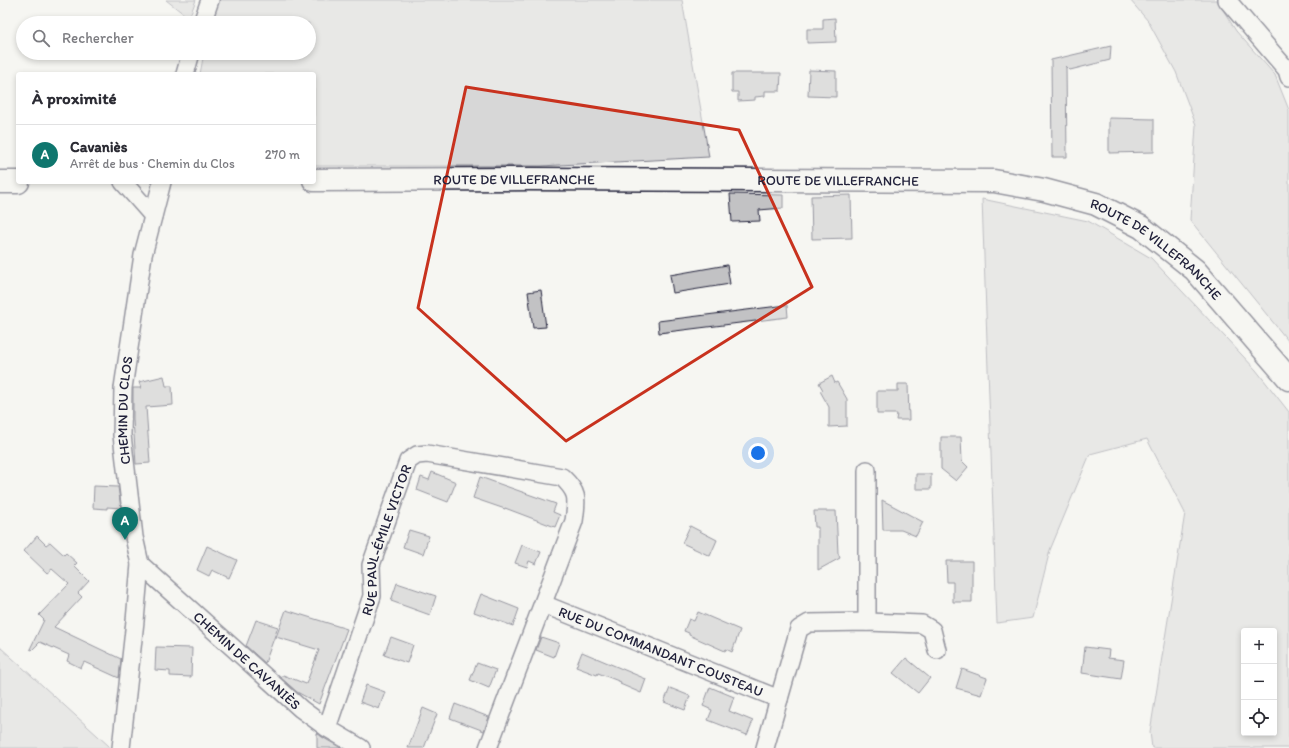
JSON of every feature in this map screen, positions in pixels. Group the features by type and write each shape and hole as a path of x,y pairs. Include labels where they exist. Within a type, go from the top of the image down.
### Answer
{"main road":[{"name":"ROUTE DE VILLEFRANCHE","path":"316,180 544,178 994,180 1044,190 1096,204 1142,227 1195,270 1289,379"},
{"path":"0,182 16,182"}],"street":[{"path":"204,16 210,0"},
{"path":"1228,0 1287,70 1289,77"},
{"path":"186,72 189,60"},
{"path":"125,184 153,216"},
{"name":"CHEMIN DU CLOS","path":"121,748 140,564 134,537 122,435 123,396 143,255 161,184"},
{"name":"RUE PAUL-ÉMILE VICTOR","path":"327,728 372,596 371,565 408,462 417,455 428,454 562,477 573,487 577,501 574,521 488,748"},
{"path":"866,470 867,622"},
{"name":"CHEMIN DE CAVANIÈS","path":"140,564 301,709 327,728 361,748"},
{"name":"RUE DU COMMANDANT COUSTEAU","path":"543,604 779,699"},
{"path":"765,748 799,629 809,623 867,622 922,624 932,630 937,650"}],"highlighted area":[{"path":"466,87 739,130 812,287 566,441 418,308"}],"shaded area":[{"path":"166,0 196,0 190,16 186,16"},
{"path":"219,0 682,0 709,157 541,166 316,166 316,72 200,72 203,60 316,60 316,16 213,16"},
{"path":"1130,0 1217,0 1236,31 1275,75 1289,110 1289,342 1190,220 1196,125 1176,72 1148,21"},
{"path":"982,199 1088,221 1151,258 1256,370 1289,412 1289,748 1152,748 1150,732 1185,513 1147,439 1090,454 1050,550 1033,618 997,623"},
{"path":"0,647 109,746 109,748 0,748"}],"building":[{"path":"835,18 836,42 807,43 807,29 823,29 823,19"},
{"path":"1111,46 1110,60 1070,70 1066,66 1067,157 1052,157 1051,60"},
{"path":"809,70 836,71 836,97 808,96"},
{"path":"732,73 781,73 780,91 765,91 765,96 755,97 755,100 738,101 738,92 732,92"},
{"path":"1109,118 1154,119 1154,152 1109,153"},
{"path":"730,194 783,195 783,208 759,210 760,221 732,222"},
{"path":"851,195 852,238 812,239 811,196"},
{"path":"727,265 730,284 673,293 670,275"},
{"path":"541,290 546,327 533,328 528,292"},
{"path":"787,305 788,317 659,333 658,321"},
{"path":"164,376 166,386 172,386 173,405 146,407 150,463 136,464 133,419 133,388 141,388 139,382"},
{"path":"832,376 835,383 837,382 847,399 847,426 829,427 829,407 820,391 823,390 819,383"},
{"path":"898,384 908,384 909,420 896,420 897,414 877,414 877,391 898,391"},
{"path":"941,437 961,437 962,461 968,467 956,481 941,469"},
{"path":"432,472 456,482 448,502 417,490 421,477 429,480"},
{"path":"916,474 931,474 931,489 916,489"},
{"path":"480,477 556,504 553,512 560,515 555,527 505,508 473,498"},
{"path":"94,486 118,487 121,508 93,508"},
{"path":"882,500 923,522 916,536 901,530 883,530"},
{"path":"814,511 836,511 838,553 840,558 818,570 818,527 815,527"},
{"path":"690,526 717,540 710,556 682,543"},
{"path":"409,530 429,536 423,554 403,547"},
{"path":"37,536 46,545 50,542 64,555 66,553 77,563 74,566 89,581 78,593 82,597 54,627 121,659 119,678 84,662 81,668 67,661 69,655 40,642 32,650 30,649 44,620 39,615 69,584 52,569 47,573 24,551"},
{"path":"522,545 541,552 536,564 529,561 527,567 515,563"},
{"path":"207,546 237,560 229,578 212,570 209,576 197,570"},
{"path":"946,561 972,561 972,602 953,602 953,582 947,582"},
{"path":"397,583 436,596 430,615 391,601"},
{"path":"481,594 519,609 513,626 474,612"},
{"path":"286,610 347,629 319,704 297,692 281,678 283,675 306,684 319,650 276,637"},
{"path":"698,612 740,630 732,652 726,649 725,651 689,635 689,633 684,631 689,619 694,621"},
{"path":"256,620 278,627 265,663 246,646"},
{"path":"391,637 413,645 407,663 384,655"},
{"path":"541,637 559,643 554,657 536,650"},
{"path":"156,647 192,648 191,677 170,676 170,671 155,670"},
{"path":"1085,647 1109,650 1108,658 1124,660 1121,679 1082,673"},
{"path":"582,652 646,679 641,693 620,684 621,682 598,673 597,675 576,667"},
{"path":"906,658 930,678 918,693 893,673"},
{"path":"477,663 496,670 489,688 470,680"},
{"path":"962,669 987,678 981,695 956,688"},
{"path":"366,685 385,692 379,709 360,702"},
{"path":"710,687 734,697 729,711 753,721 747,735 708,720 712,710 703,706"},
{"path":"670,688 690,696 685,710 664,702"},
{"path":"455,704 489,717 484,731 450,718"},
{"path":"423,708 437,714 424,748 408,748"},
{"path":"317,733 322,737 341,748 317,748"}],"place":[{"name":"Cavaniès","path":"125,540"}]}
